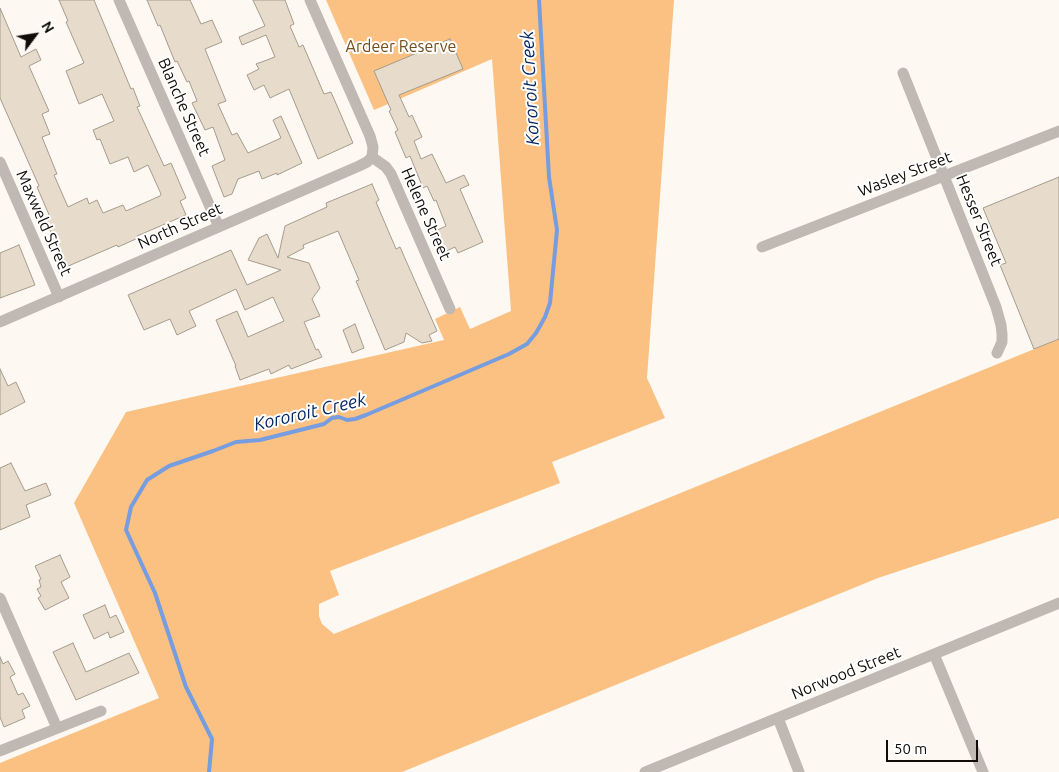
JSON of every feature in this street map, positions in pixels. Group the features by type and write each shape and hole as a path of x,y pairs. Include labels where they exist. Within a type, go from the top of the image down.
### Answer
{"street":[{"name":"Blanche Street","path":"119,0 219,227"},
{"path":"310,0 370,136 373,147 372,157"},
{"name":"Hesser Street","path":"903,73 1001,325 1002,342 997,353"},
{"name":"Wasley Street","path":"762,247 1059,131"},
{"name":"North Street","path":"0,322 367,162 372,157"},
{"name":"Helene Street","path":"372,157 386,167 391,174 450,309"},
{"name":"Maxweld Street","path":"0,162 58,297"},
{"path":"0,598 56,728"},
{"name":"Norwood Street","path":"645,772 1059,603"},
{"path":"934,654 983,772"},
{"path":"0,751 101,710"},
{"path":"778,718 799,772"}],"green space":[{"name":"Ardeer Reserve","path":"326,0 674,0 647,378 665,418 552,462 560,483 330,571 339,595 319,604 319,616 322,624 334,634 1059,339 1059,518 878,578 402,772 0,772 0,763 159,698 74,503 126,412 444,340 435,319 460,307 470,329 511,311 492,59 374,110"}],"building":[{"path":"59,0 94,0 131,89 133,88 140,106 137,107 164,166 171,163 186,198 180,201 186,215 137,236 138,238 118,247 117,245 66,267 45,219 50,217 37,187 39,186 0,98 0,8 21,57 36,49 41,60 29,66 49,111 42,114 50,134 42,137 57,174 54,175 68,207 87,198 89,204 97,200 103,213 123,205 126,211 161,194 148,165 134,172 128,157 110,164 100,139 97,140 93,130 114,121 102,94 79,104 66,71 84,63 66,22 68,21"},
{"path":"147,0 190,0 201,24 212,20 222,42 205,49 226,101 218,104 232,135 237,133 248,153 281,138 273,120 281,116 302,163 277,175 277,173 262,179 259,171 238,179 232,194 224,197 212,166 225,160 213,127 205,130 192,103 197,101 189,81 187,82 177,61 175,62 160,25 158,26"},
{"path":"253,0 285,0 294,24 290,26 299,47 303,45 324,94 331,92 353,143 318,159 289,89 270,98 264,85 254,90 247,75 259,69 256,64 275,57 266,35 242,45 239,37 265,26"},
{"path":"450,39 463,69 399,95 409,117 412,115 422,137 414,141 421,159 432,154 446,183 464,175 469,185 460,189 483,242 458,253 455,247 440,254 431,233 446,226 436,200 434,201 427,186 423,188 410,156 406,158 395,132 398,130 389,111 391,110 374,71"},
{"path":"1059,177 1059,339 1034,349 1000,265 1006,263 983,208"},
{"path":"372,184 379,200 376,202 396,249 400,247 437,331 429,335 432,341 422,343 406,333 404,342 385,350 356,281 359,280 338,231 303,245 304,248 287,257 309,263 320,288 312,299 320,316 304,322 316,350 318,349 322,357 291,369 289,365 271,374 269,369 240,380 216,320 237,311 248,337 284,321 273,297 245,310 236,289 189,311 196,326 177,335 170,319 144,330 128,295 231,250 247,285 281,270 248,260 259,238 267,234 278,258 285,226 327,207 326,203"},
{"path":"19,245 35,285 0,298 0,253"},
{"path":"355,324 364,348 352,353 343,330"},
{"path":"0,369 8,386 16,382 25,402 0,415"},
{"path":"11,463 25,491 46,483 51,495 26,505 30,517 0,530 0,468"},
{"path":"60,555 70,577 61,582 69,598 45,610 38,598 41,596 37,589 41,587 39,580 41,579 35,566"},
{"path":"105,605 110,618 116,615 124,632 110,638 108,632 94,639 83,615"},
{"path":"73,643 86,672 129,653 139,673 76,700 53,652"},
{"path":"0,657 3,664 8,661 15,674 10,677 18,695 23,693 30,706 22,710 25,718 4,727 0,717"}],"waterway":[{"name":"Kororoit Creek","path":"209,772 212,739 186,687 155,593 126,530 131,507 147,480 169,466 236,442 260,440 324,424 332,418 355,419 509,354 527,344 536,333 550,303 557,230 549,177 539,0"}]}
